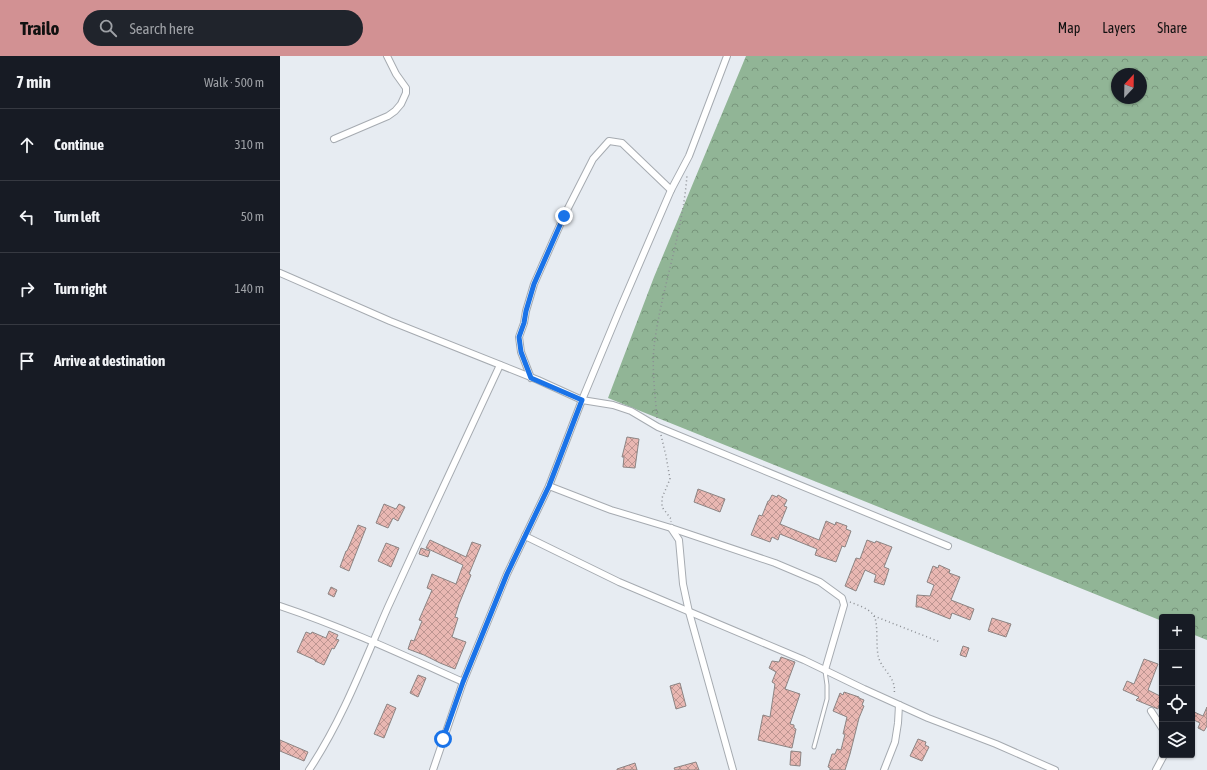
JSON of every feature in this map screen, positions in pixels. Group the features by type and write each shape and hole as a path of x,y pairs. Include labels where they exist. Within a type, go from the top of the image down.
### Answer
{"street":[{"path":"334,139 388,116 401,104 406,88 396,74 387,56"},
{"path":"433,770 463,682 507,574 549,486 582,400 671,190 689,156 727,56"},
{"path":"531,378 521,352 519,337 526,311 534,284 564,216 593,160 609,141 622,143 671,190"},
{"path":"280,273 390,321 582,400 613,405 631,411 658,427 948,546"},
{"path":"309,770 344,710 373,641 439,494 500,365"},
{"path":"549,486 611,510 672,528 775,563 820,582 842,598 844,605 825,670"},
{"path":"672,528 679,540 683,584 689,612 733,770"},
{"path":"526,536 619,582 804,660 899,705 996,744 1055,770"},
{"path":"280,606 313,617 373,641 463,682"},
{"path":"884,770 895,742 899,705"},
{"path":"1151,711 1159,723"},
{"path":"1156,770 1162,758"}],"lane":[{"path":"814,747 827,699 825,670"}],"path":[{"path":"672,528 671,518 662,507 662,498 670,479 666,456 658,427 654,380 655,340 681,222 687,175"},
{"path":"842,598 868,610 874,616 940,642"},
{"path":"874,616 877,649 880,660 895,687 891,701"}],"green space":[{"path":"746,56 1207,56 1207,640 1195,635 1195,614 1159,614 1159,620 608,398 654,277"}],"building":[{"path":"627,437 639,439 635,468 623,467 624,457 622,457"},
{"path":"698,489 725,499 720,512 694,502"},
{"path":"772,495 777,497 778,495 787,500 784,506 787,507 780,524 819,540 826,521 835,525 836,522 847,526 846,529 851,531 845,547 842,546 836,562 815,555 817,549 780,534 778,540 772,537 770,542 751,535 759,515 762,516"},
{"path":"384,504 396,509 399,504 405,507 398,521 393,518 388,528 376,523"},
{"path":"358,525 366,528 349,571 340,567"},
{"path":"430,540 466,557 472,542 481,545 469,574 471,575 455,617 458,618 452,637 466,642 455,669 408,649 411,640 414,641 422,621 419,620 432,590 427,588 432,574 456,584 463,565 426,548"},
{"path":"867,540 875,543 876,541 892,547 884,567 889,569 884,585 874,582 876,575 865,570 856,591 845,586 856,558 860,559"},
{"path":"386,543 399,548 391,567 378,561"},
{"path":"421,548 430,551 428,557 419,554"},
{"path":"939,565 950,570 949,573 960,577 951,600 974,609 970,620 952,613 950,619 920,607 916,607 917,595 930,596 934,585 927,582 933,566 938,568"},
{"path":"331,587 337,590 334,597 328,594"},
{"path":"992,618 1011,624 1006,637 988,631"},
{"path":"329,631 338,635 336,639 339,640 334,649 332,648 324,665 297,652 306,632 311,634 312,632 326,638"},
{"path":"963,646 969,648 966,657 960,655"},
{"path":"781,657 795,662 785,689 800,694 790,724 794,725 794,728 796,729 792,748 758,740 763,715 770,717 775,684 772,682 776,672 769,668 772,661 779,662"},
{"path":"1144,659 1158,664 1148,690 1159,696 1158,709 1136,700 1139,697 1123,690 1127,681 1134,684"},
{"path":"418,675 426,678 418,697 410,693"},
{"path":"680,683 686,706 676,709 670,686"},
{"path":"844,692 864,700 862,705 864,706 859,718 845,770 830,770 828,767 832,754 835,754 837,749 841,750 845,734 843,734 847,717 833,711 840,693 843,695"},
{"path":"387,704 396,708 384,738 374,734"},
{"path":"1207,707 1207,726 1204,731 1198,728 1200,723 1195,720 1195,712 1203,716"},
{"path":"918,739 926,742 925,745 929,747 922,761 910,756"},
{"path":"280,740 308,752 304,761 280,751"},
{"path":"791,751 801,752 800,766 790,765"},
{"path":"696,762 699,770 675,770 674,768"},
{"path":"635,763 637,770 617,770 617,769"}],"route":[{"path":"443,739 463,682 507,574 549,486 582,400 531,378 521,352 519,337 534,284 564,216"}]}
